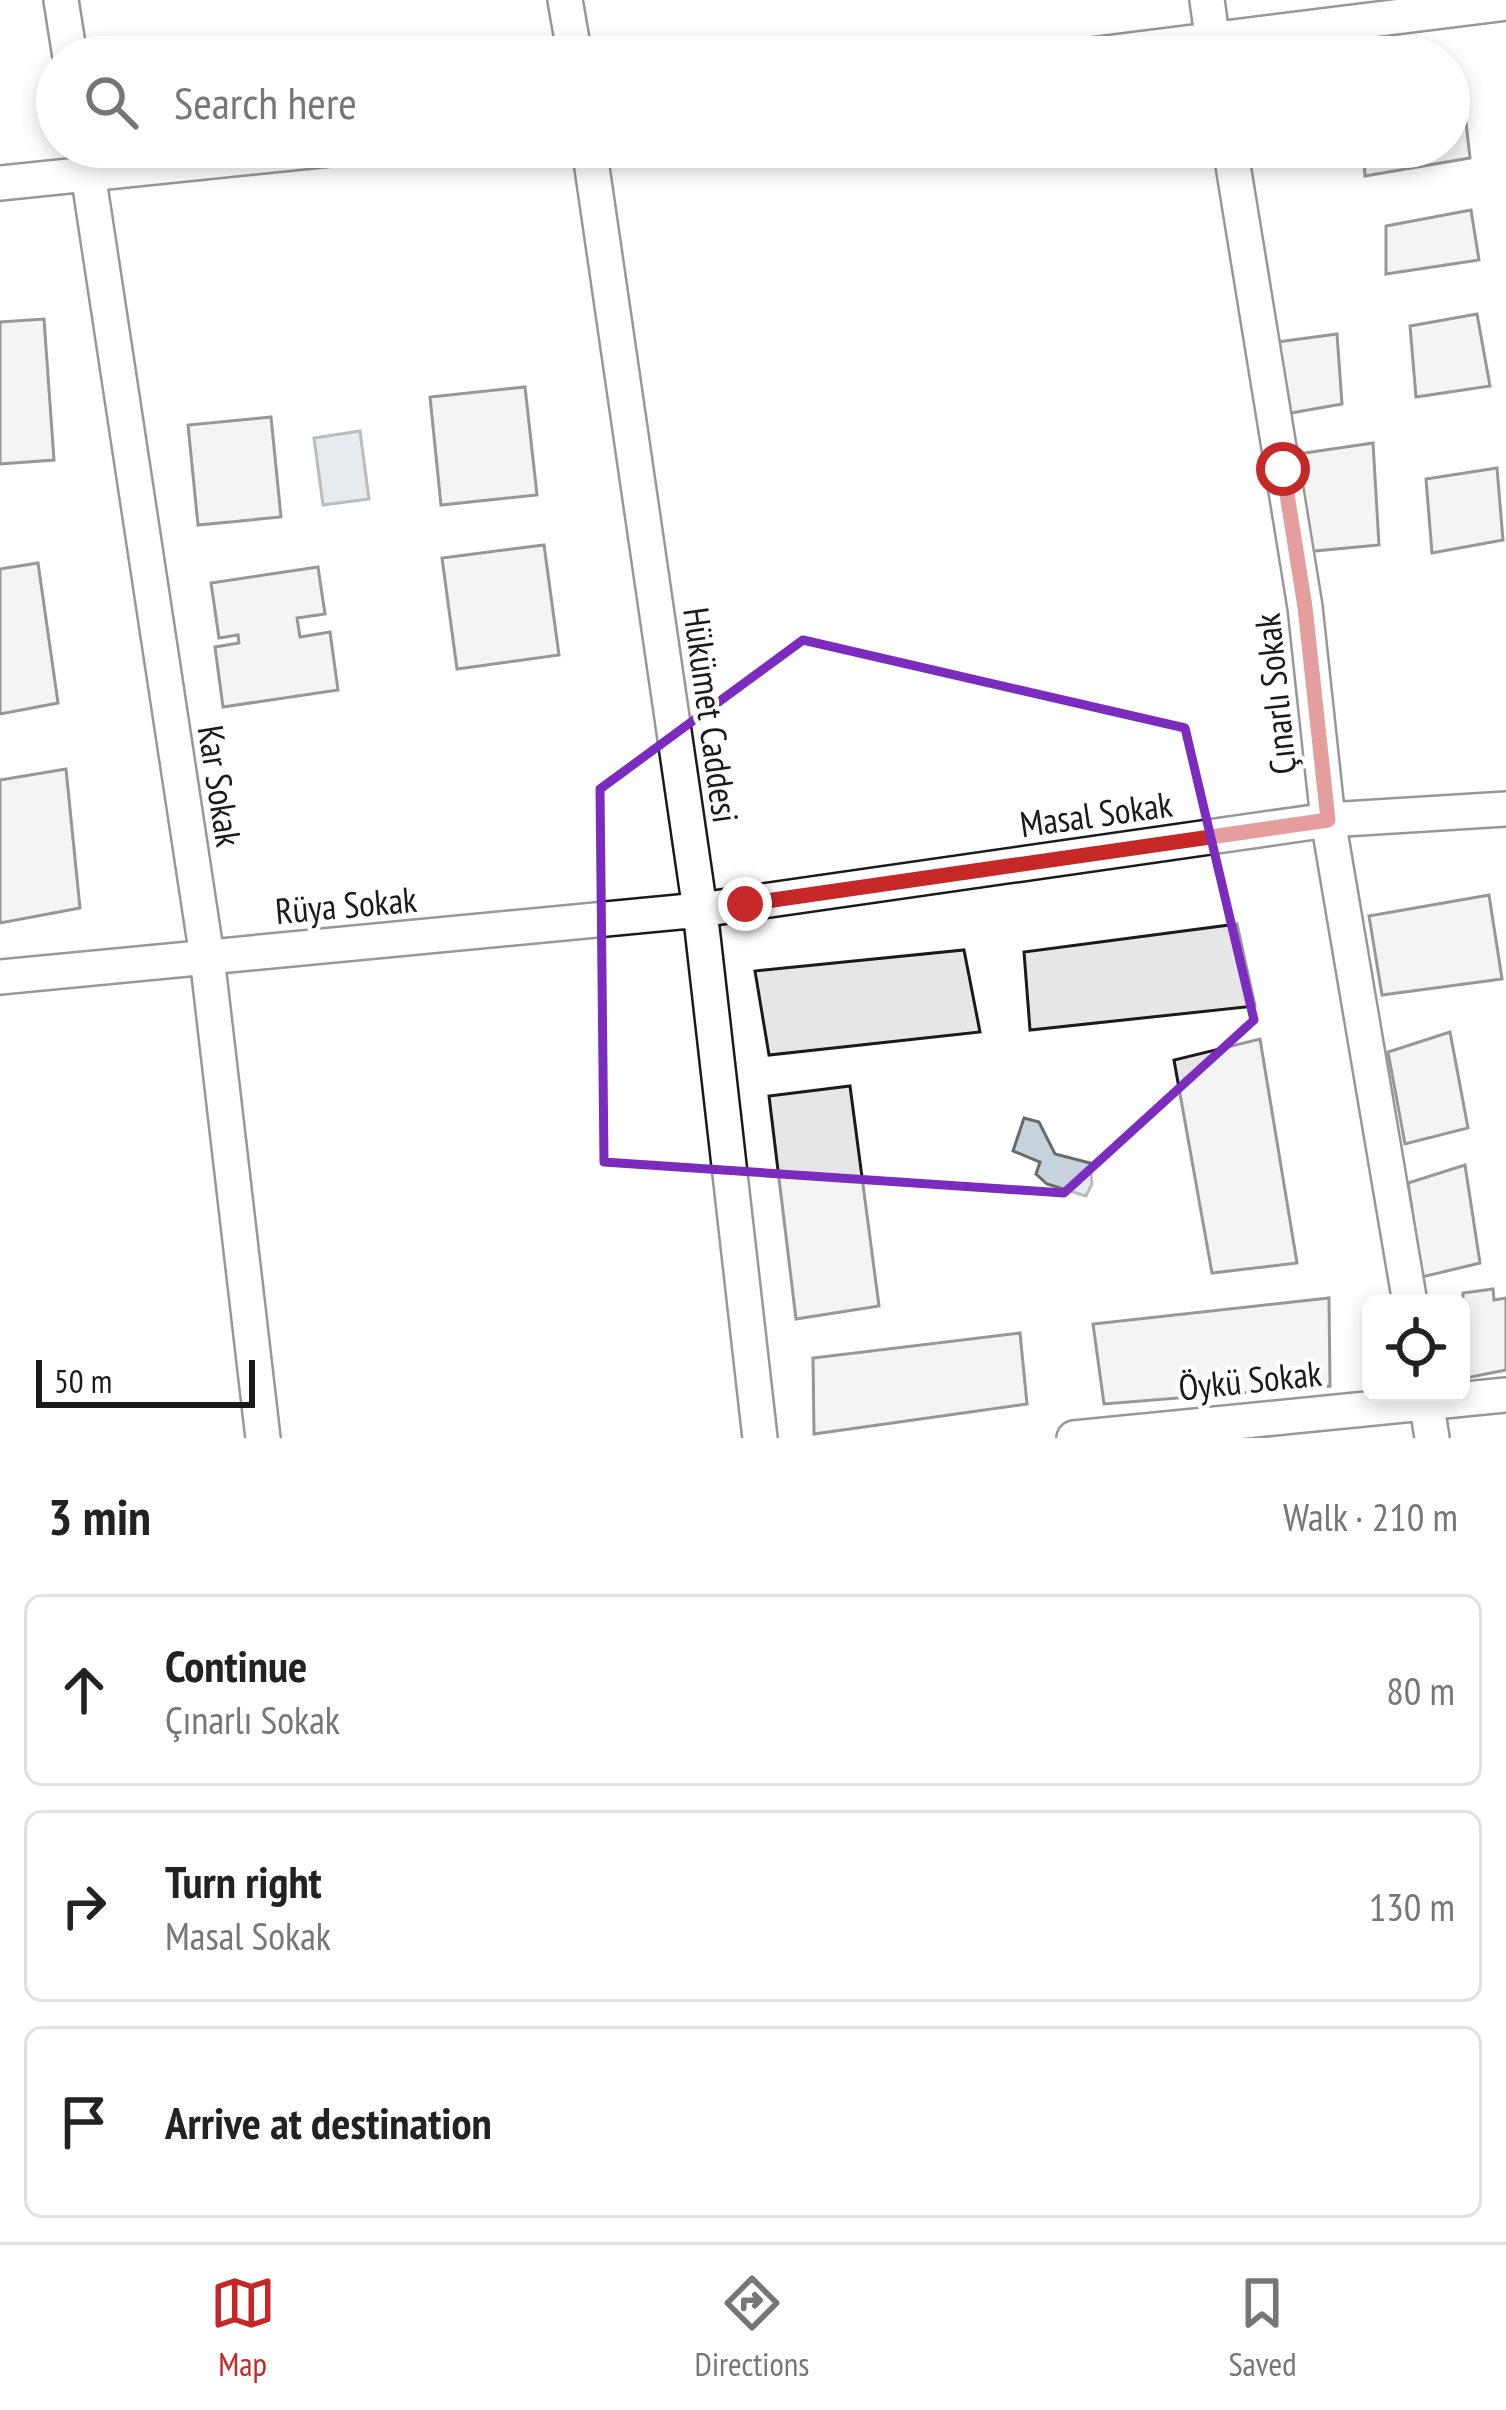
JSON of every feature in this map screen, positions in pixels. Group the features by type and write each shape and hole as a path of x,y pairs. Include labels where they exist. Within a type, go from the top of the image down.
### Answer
{"street":[{"path":"61,0 67,36"},
{"path":"566,0 572,36"},
{"path":"1207,0 1212,36"},
{"path":"1292,36 1506,3"},
{"path":"0,183 61,168"},
{"name":"Kar Sokak","path":"87,168 207,957 263,1438"},
{"name":"Hükümet Caddesi","path":"592,168 700,910 760,1438"},
{"name":"Çınarlı Sokak","path":"1233,168 1305,607 1328,820 1408,1294"},
{"name":"Masal Sokak","path":"700,910 1328,820 1506,809"},
{"name":"Rüya Sokak","path":"0,977 700,910"},
{"name":"Öykü Sokak","path":"1470,1396 1506,1395"},
{"name":"Öykü Sokak","path":"1074,1438 1383,1402"},
{"path":"1427,1402 1432,1438"}],"highlighted area":[{"path":"803,640 1185,728 1254,1020 1064,1193 604,1162 600,789"}],"shaded area":[{"path":"360,431 369,499 323,505 314,438"},
{"path":"1024,1118 1039,1122 1055,1154 1090,1163 1092,1184 1086,1196 1047,1184 1036,1174 1040,1162 1013,1151"}],"building":[{"path":"1364,168 1412,168 1365,176"},
{"path":"1471,210 1479,260 1386,274 1386,226"},
{"path":"1477,314 1490,386 1416,397 1410,326"},
{"path":"44,319 54,460 0,464 0,322"},
{"path":"1337,334 1342,404 1280,415 1270,343"},
{"path":"525,387 537,495 441,505 430,397"},
{"path":"271,417 281,517 198,525 188,425"},
{"path":"1373,443 1379,545 1304,552 1291,455"},
{"path":"1497,468 1503,540 1432,553 1426,479"},
{"path":"544,545 559,655 457,669 442,558"},
{"path":"38,563 58,703 0,714 0,569"},
{"path":"318,567 325,614 297,618 300,637 330,632 338,690 223,707 215,647 239,643 238,635 219,638 211,583"},
{"path":"66,769 80,908 0,923 0,780"},
{"path":"1489,895 1502,979 1382,995 1369,916"},
{"path":"1237,924 1255,1006 1030,1030 1024,952"},
{"path":"964,950 980,1032 769,1055 755,971"},
{"path":"1450,1032 1468,1128 1405,1144 1388,1052"},
{"path":"1260,1039 1297,1263 1212,1273 1174,1060"},
{"path":"850,1086 879,1306 796,1319 769,1096"},
{"path":"1465,1165 1480,1263 1422,1277 1408,1183"},
{"path":"1493,1289 1494,1300 1506,1298 1506,1370 1470,1377 1470,1294 1463,1293"},
{"path":"1329,1298 1330,1386 1104,1404 1093,1324"},
{"path":"1020,1333 1027,1404 814,1434 813,1358"}],"route":[{"path":"745,904 1328,820 1305,607 1283,469"}]}
